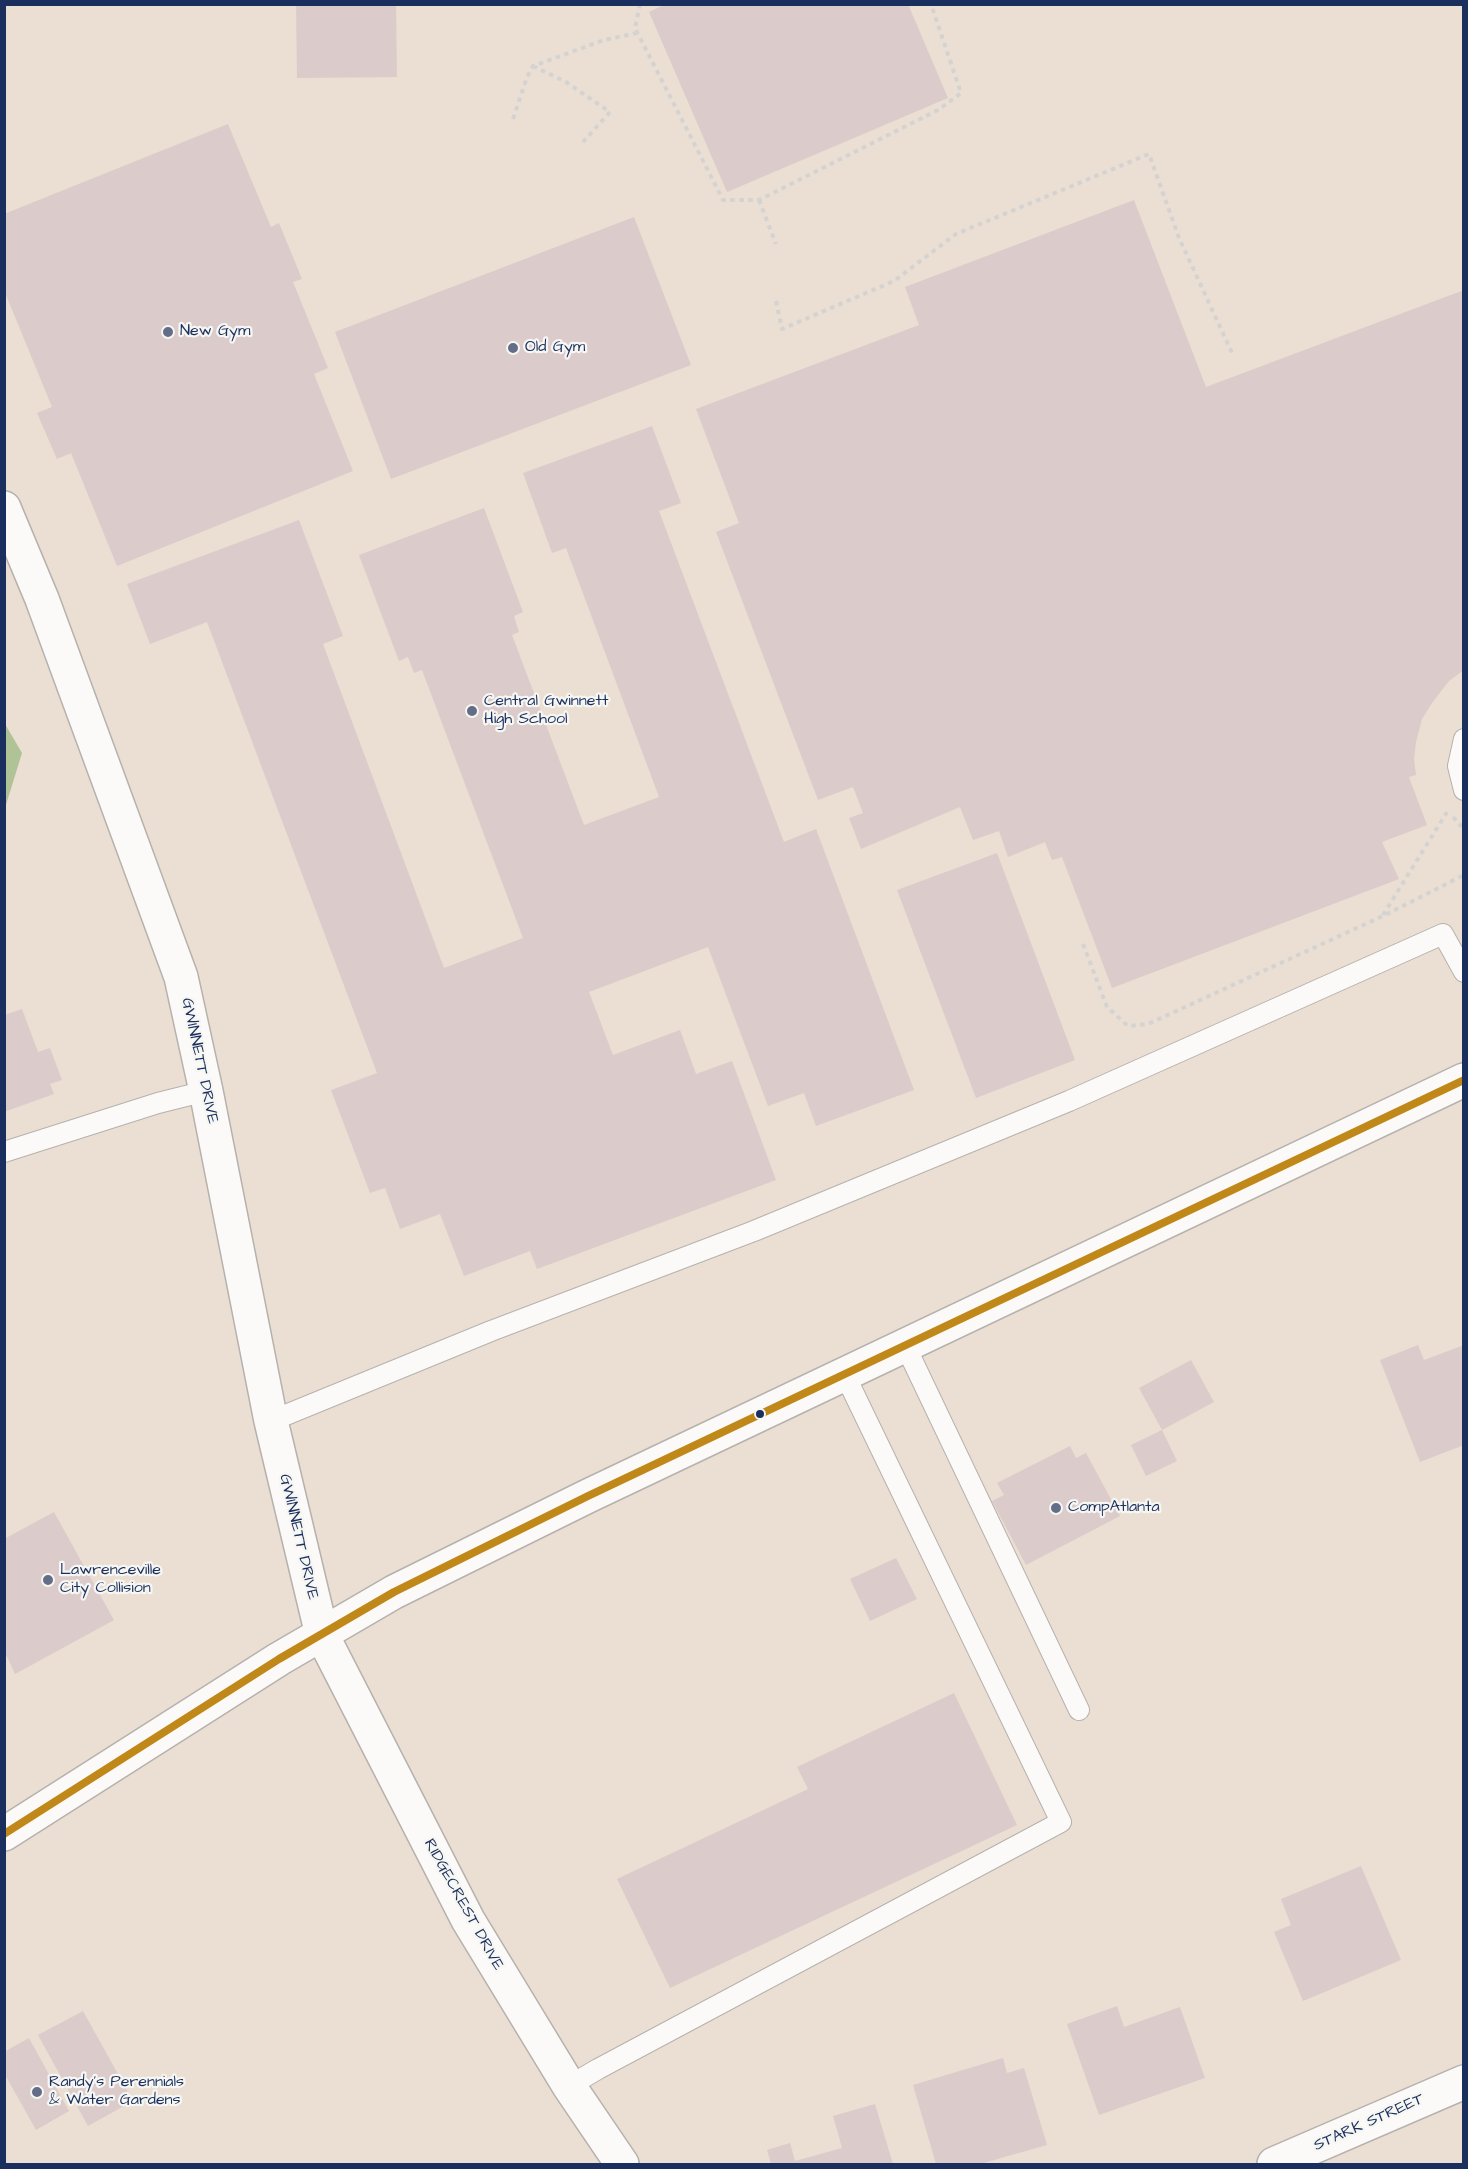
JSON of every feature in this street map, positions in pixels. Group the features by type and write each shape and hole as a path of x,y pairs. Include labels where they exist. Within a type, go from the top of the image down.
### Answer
{"street":[{"name":"GWINNETT DRIVE","path":"4,508 42,599 181,977 206,1091 270,1421 322,1635"},
{"path":"4,1834 279,1659 394,1592 844,1373 1016,1294 1464,1080"},
{"name":"RIDGECREST DRIVE","path":"322,1635 468,1920 569,2086 622,2164"},
{"name":"STARK STREET","path":"1274,2164 1464,2082"}],"lane":[{"path":"1464,739 1458,766 1464,790"},
{"path":"270,1421 491,1331 754,1231 1047,1110 1443,934 1464,972"},
{"path":"4,1152 158,1103 206,1091"},
{"path":"905,1345 1079,1710"},
{"path":"569,2086 1061,1822 844,1373"}],"path":[{"path":"640,4 635,28 723,200 759,200 938,110 961,93 932,4"},
{"path":"513,118 533,66 604,40 638,33"},
{"path":"533,66 566,82 610,112 583,142"},
{"path":"776,301 782,329 894,281 956,234 1149,154 1179,238 1233,355"},
{"path":"759,200 776,244"},
{"path":"1383,916 1448,810 1456,823 1464,829"},
{"path":"1083,944 1107,1007 1128,1026 1148,1024 1383,916 1464,875"}],"green space":[{"path":"5,724 22,753 5,808"}],"building":[{"path":"296,4 396,4 397,77 297,78"},
{"path":"666,4 908,4 948,98 727,192 649,12"},
{"name":"New Gym","path":"228,124 271,227 279,223 302,279 293,282 328,368 314,374 353,471 117,566 71,453 57,459 37,413 52,407 6,295 4,295 4,214"},
{"path":"1134,200 1206,387 1464,290 1464,670 1449,681 1432,703 1422,719 1416,742 1414,759 1416,775 1409,777 1427,825 1382,842 1399,879 1112,988 1062,857 1052,860 1045,842 1008,857 999,831 973,840 960,807 861,849 849,818 863,813 853,787 818,800 716,532 739,523 696,409 919,325 905,287"},
{"name":"Old Gym","path":"634,217 691,365 391,479 335,332"},
{"path":"652,426 681,503 659,511 784,842 816,829 914,1090 816,1126 804,1093 768,1106 708,947 589,992 613,1055 680,1030 696,1074 732,1061 776,1180 537,1269 530,1251 464,1276 440,1214 400,1229 385,1188 370,1193 331,1090 377,1073 207,622 150,644 127,584 299,520 343,636 323,644 444,968 523,938 422,670 414,673 408,657 399,661 359,555 484,508 523,612 514,616 519,632 512,635 584,825 659,797 566,548 552,553 523,473"},
{"path":"997,853 1075,1060 976,1098 897,890"},
{"path":"22,1009 38,1052 50,1048 62,1080 50,1084 54,1094 4,1112 4,1015"},
{"path":"1418,1345 1424,1360 1464,1345 1464,1445 1420,1462 1380,1360"},
{"path":"1191,1360 1214,1402 1162,1430 1139,1388"},
{"path":"1162,1430 1177,1461 1146,1476 1131,1445"},
{"name":"CompAtlanta","path":"1070,1446 1076,1458 1086,1453 1120,1516 1026,1565 992,1501 1004,1495 997,1483"},
{"name":"Lawrenceville City Collision","path":"54,1512 114,1620 15,1674 4,1650 4,1539"},
{"path":"896,1558 917,1599 870,1621 850,1579"},
{"path":"954,1693 1017,1825 670,1988 617,1879 808,1789 797,1767"},
{"path":"1361,1866 1401,1960 1303,2001 1274,1932 1291,1925 1281,1899"},
{"path":"1117,2006 1124,2027 1180,2007 1205,2078 1099,2115 1067,2024"},
{"path":"83,2011 133,2101 88,2126 38,2035"},
{"name":"Randy's Perennials & Water Gardens","path":"29,2038 69,2111 36,2130 4,2073 4,2052"},
{"path":"1003,2058 1007,2073 1024,2068 1047,2145 980,2164 936,2164 913,2085"},
{"path":"875,2104 893,2164 771,2164 767,2150 790,2143 795,2161 842,2148 833,2116"}],"transit line":[{"path":"4,1834 279,1659 394,1592 588,1496 1464,1080"}],"place":[{"name":"New Gym","path":"168,332"},
{"name":"Old Gym","path":"513,348"},
{"name":"Central Gwinnett High School","path":"472,711"},
{"name":"CompAtlanta","path":"1056,1508"},
{"name":"Lawrenceville City Collision","path":"48,1580"},
{"name":"Randy's Perennials & Water Gardens","path":"37,2092"}]}
